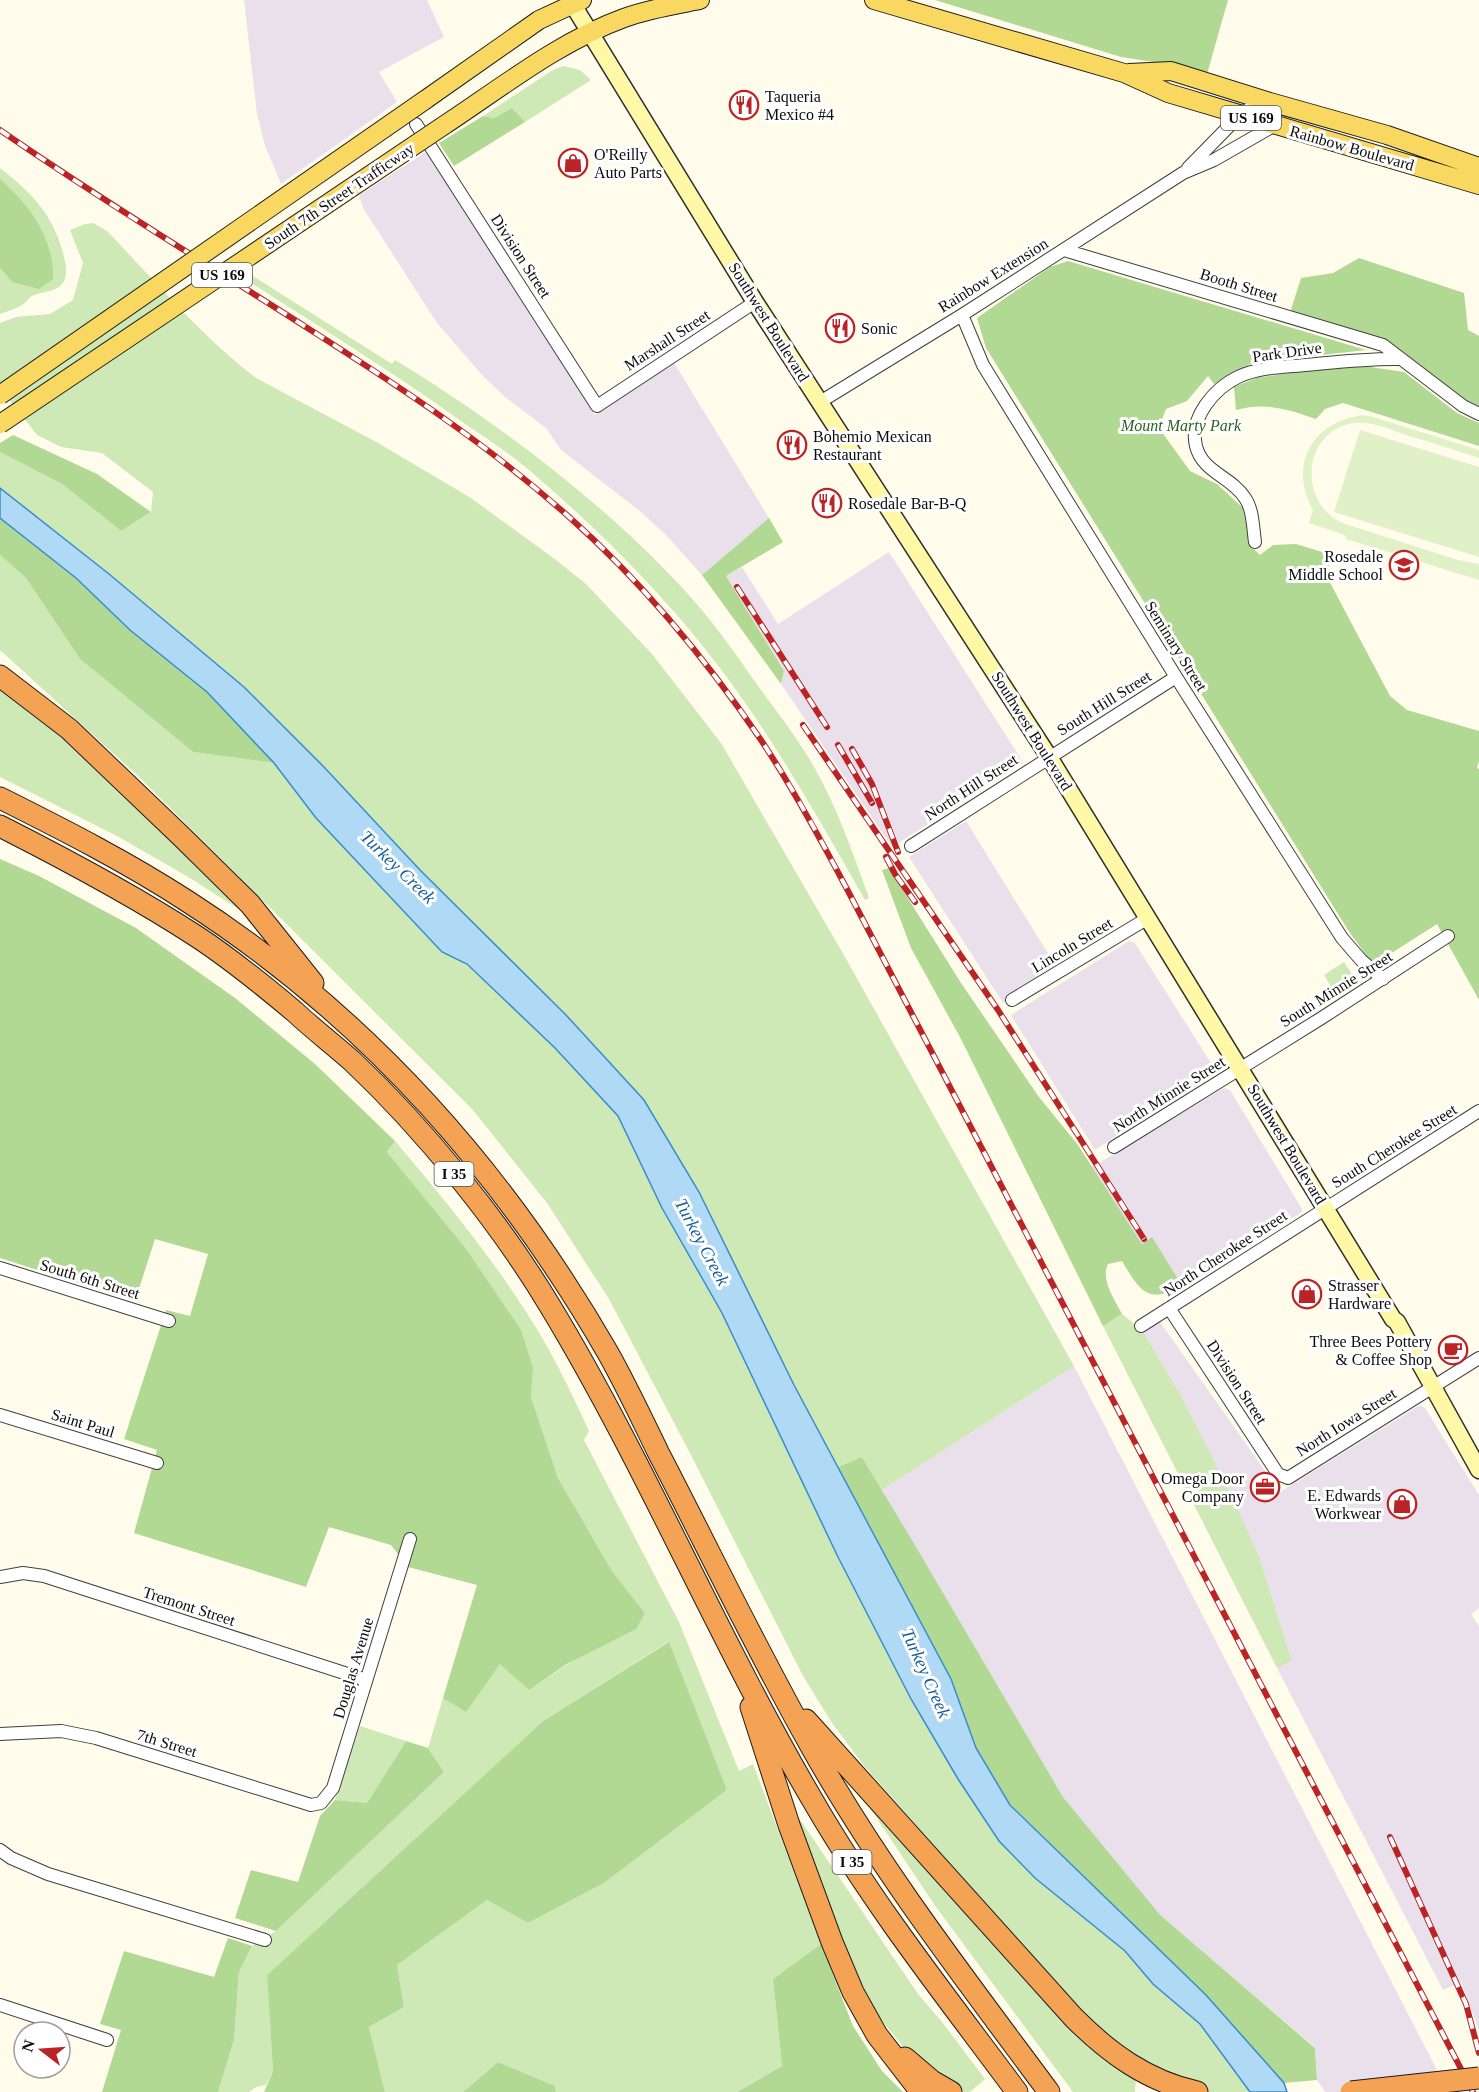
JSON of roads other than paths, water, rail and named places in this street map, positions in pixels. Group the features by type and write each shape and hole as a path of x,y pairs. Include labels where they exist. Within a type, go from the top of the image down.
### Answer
{"highway":[{"path":"0,676 69,729 250,903 341,1018"},
{"name":"I 35","path":"0,798 110,855 186,900 288,973 395,1068 441,1117 490,1176 535,1237 610,1356 782,1692 845,1803 903,1894 1049,2092"},
{"name":"I 35","path":"4,829 143,903 198,937 253,977 351,1060 392,1102 494,1223 549,1303 590,1374 737,1660 816,1807 911,1949 1017,2092"},
{"path":"737,1660 789,1825 853,1992 877,2035 921,2092"},
{"path":"782,1692 1097,2041 1131,2066 1159,2080 1190,2091"},
{"path":"877,2035 932,2080 951,2092"},
{"path":"1351,2092 1479,2078"},
{"path":"1465,2092 1479,2091"}],"main road":[{"name":"US 169","path":"591,33 624,18 699,0"},
{"name":"Rainbow Boulevard","path":"874,0 1124,74 1168,93 1479,185"},
{"name":"Southwest Boulevard","path":"575,1 591,33 755,302 1049,757 1241,1068 1393,1319 1397,1322 1479,1470"},
{"name":"South 7th Street Trafficway","path":"0,395 539,20 575,1"},
{"name":"South 7th Street Trafficway","path":"0,424 553,53 591,33"},
{"name":"Rainbow Boulevard","path":"1124,74 1171,71 1387,135 1479,167"}],"street":[{"name":"Rainbow Extension","path":"1183,173 1240,115 1249,109 1270,102"},
{"name":"Division Street","path":"416,124 597,406"},
{"name":"Rainbow Extension","path":"820,402 962,315 1183,173 1214,160 1275,125"},
{"name":"Booth Street","path":"1064,250 1383,345 1462,406 1479,414"},
{"name":"Marshall Street","path":"597,406 755,302"},
{"name":"Seminary Street","path":"962,315 983,365 1176,677 1342,938 1361,960 1383,979"},
{"name":"Park Drive","path":"1255,542 1248,503 1244,496 1212,470 1196,446 1195,433 1200,414 1214,394 1238,377 1258,370 1378,358 1401,358"},
{"name":"South Hill Street","path":"1049,757 1176,677"},
{"name":"North Hill Street","path":"911,846 1049,757"},
{"name":"Lincoln Street","path":"1012,1000 1148,918"},
{"name":"South Minnie Street","path":"1241,1068 1448,936"},
{"name":"North Minnie Street","path":"1114,1147 1241,1068"},
{"name":"South Cherokee Street","path":"1326,1208 1479,1111"},
{"name":"North Cherokee Street","path":"1142,1326 1326,1208"},
{"name":"South 6th Street","path":"0,1268 170,1321"},
{"name":"Division Street","path":"1169,1308 1278,1474"},
{"path":"1432,1388 1479,1358"},
{"name":"North Iowa Street","path":"1278,1474 1288,1478 1432,1388"},
{"name":"Saint Paul","path":"0,1415 157,1463"},
{"name":"Douglas Avenue","path":"321,1803 333,1788 410,1539"},
{"name":"Tremont Street","path":"0,1577 23,1573 44,1576 366,1680"},
{"name":"7th Street","path":"0,1734 61,1731 79,1734 311,1805 321,1803"},
{"path":"0,1850 11,1858 48,1874 265,1940"},
{"path":"0,2005 106,2040"}],"water":[{"name":"Turkey Creek","path":"0,488 109,574 244,687 324,767 420,870 566,1015 644,1100 699,1192 794,1385 951,1679 976,1748 1010,1805 1206,1995 1284,2083 1287,2092 1250,2092 1200,2024 1153,1984 1125,1951 1035,1878 999,1841 958,1779 911,1699 837,1555 722,1313 662,1208 618,1116 555,1048 467,964 442,952 316,818 274,763 207,692 130,630 76,578 0,518"}],"railway":[{"path":"0,130 376,372 506,464 568,516 621,567 647,594 718,680 773,758 838,872 1473,2092"},
{"path":"737,587 827,727"},
{"path":"803,725 998,1010 1144,1239"},
{"path":"838,745 872,803"},
{"path":"852,749 872,784 898,852"},
{"path":"886,857 915,902"},
{"path":"1390,1837 1466,2004 1479,2053"}],"place":[{"name":"Taqueria Mexico #4","path":"744,105"},
{"name":"O'Reilly Auto Parts","path":"573,163"},
{"name":"Sonic","path":"840,328"},
{"name":"Bohemio Mexican Restaurant","path":"792,445"},
{"name":"Rosedale Bar-B-Q","path":"827,503"},
{"name":"Rosedale Middle School","path":"1404,565"},
{"name":"Strasser Hardware","path":"1307,1294"},
{"name":"Three Bees Pottery & Coffee Shop","path":"1453,1350"},
{"name":"Omega Door Company","path":"1265,1487"},
{"name":"E. Edwards Workwear","path":"1402,1504"}],"park label":[{"name":"Mount Marty Park","path":"1181,425"}]}
